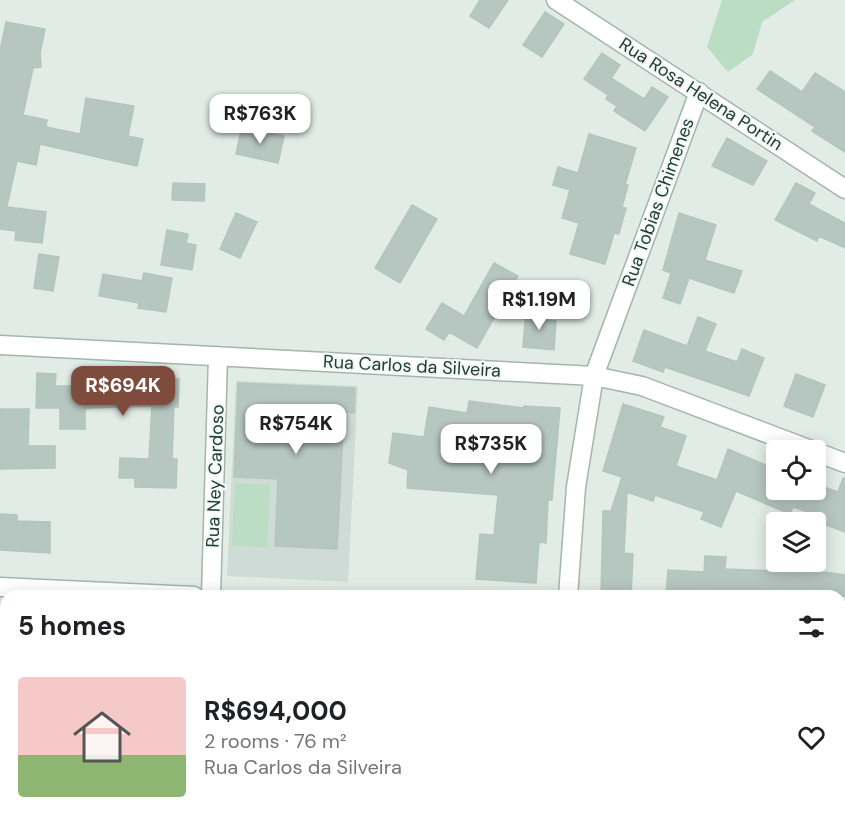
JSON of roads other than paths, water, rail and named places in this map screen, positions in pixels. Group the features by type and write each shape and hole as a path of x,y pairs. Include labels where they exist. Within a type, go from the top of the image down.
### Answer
{"street":[{"name":"Rua Rosa Helena Portin","path":"556,0 845,189"},
{"name":"Rua Tobias Chimenes","path":"568,590 576,487 594,376 699,92"},
{"name":"Rua Carlos da Silveira","path":"0,345 594,376 642,386 785,440"},
{"name":"Rua Ney Cardoso","path":"211,590 218,356"},
{"path":"826,456 845,463"},
{"path":"0,587 65,590"}]}
